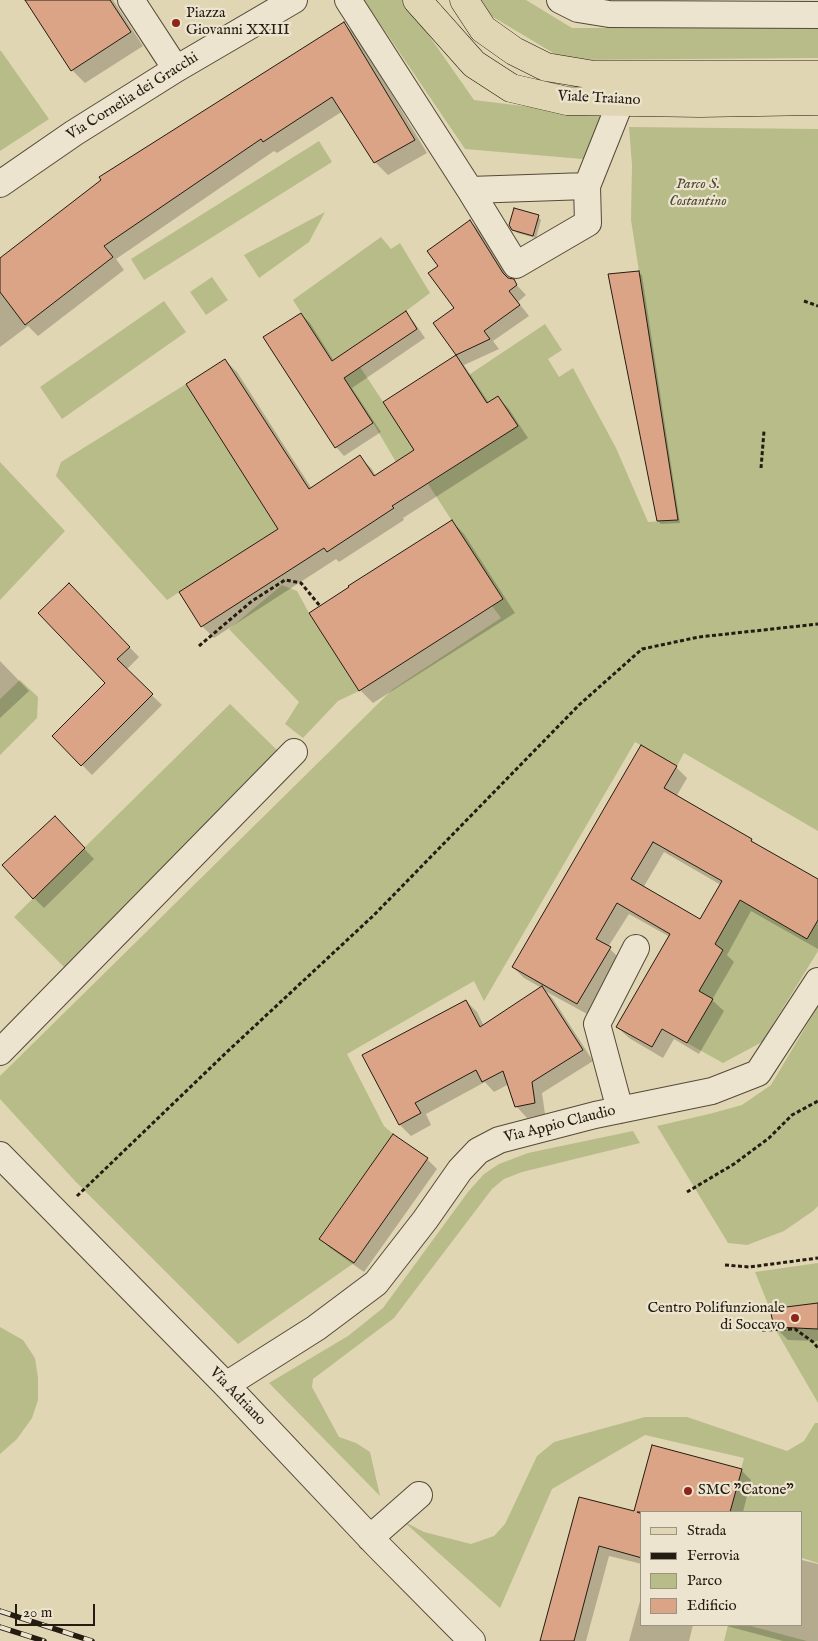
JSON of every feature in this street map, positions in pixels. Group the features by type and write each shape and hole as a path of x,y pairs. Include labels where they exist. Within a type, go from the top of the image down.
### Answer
{"main road":[{"name":"Viale Traiano","path":"417,0 474,64 511,88 567,101 700,103 818,101"},
{"name":"Viale Traiano","path":"464,0 483,29 514,51 546,67 594,74 818,75"}],"street":[{"path":"131,0 176,69"},
{"name":"Via Cornelia dei Gracchi","path":"0,184 74,133 176,69 294,0"},
{"path":"348,0 516,265 588,224 587,186 621,101"},
{"path":"560,0 578,10 609,14 818,15"},
{"path":"470,190 587,186"},
{"path":"0,1052 294,752"},
{"path":"620,1110 597,1024 636,948"},
{"name":"Via Appio Claudio","path":"226,1385 316,1328 376,1283 460,1170 478,1151 498,1140 620,1110 712,1091 758,1073 818,981"},
{"name":"Via Adriano","path":"0,1155 226,1385 370,1538 472,1641"},
{"path":"370,1538 418,1495"}],"path":[{"path":"804,301 818,306"},
{"path":"761,468 764,431"},
{"path":"199,646 252,601 285,580 301,583 320,606"},
{"path":"58,1214 229,1050 374,915 579,705 642,649 700,637 818,624"},
{"path":"687,1192 734,1164 769,1138 792,1115 818,1101"},
{"path":"725,1265 749,1267 818,1258"},
{"path":"762,1330 795,1329 818,1348"}],"green space":[{"path":"364,0 404,0 474,100 605,116 606,161 465,149"},
{"path":"479,0 526,0 572,28 818,28 818,58 565,60 488,14"},
{"path":"0,51 49,119 0,151"},
{"name":"Parco S. Costantino","path":"629,127 818,129 818,831 684,753 677,766 635,742 484,1001 474,981 347,1054 384,1126 393,1134 319,1238 354,1263 238,1344 75,1181 0,1099 0,1076 393,689 501,618 492,606 503,599 428,484 517,426 498,396 396,462 373,423 293,300 381,237 391,249 400,243 430,293 349,350 397,423 545,324 562,350 548,359 559,377 573,368 616,448 648,522 678,520 631,220 632,165"},
{"path":"319,141 332,162 144,280 131,259"},
{"path":"325,212 309,242 259,278 244,255"},
{"path":"212,277 228,300 206,315 190,292"},
{"path":"164,301 186,332 62,419 40,387"},
{"path":"186,384 278,529 167,600 56,476 61,462"},
{"path":"0,462 65,531 0,600"},
{"path":"282,585 297,591 359,691 338,701 303,738 285,724 299,702 229,629"},
{"path":"20,680 38,697 37,718 0,755 0,699"},
{"path":"230,704 280,753 64,967 14,917"},
{"path":"740,900 807,939 818,920 818,951 762,1042 723,1063 687,1043 713,999 699,991 723,950 715,944"},
{"path":"818,1006 818,1206 784,1231 747,1245 728,1243 657,1126 742,1105 771,1085"},
{"path":"633,1131 640,1143 522,1172 504,1179 492,1189 394,1318 313,1379 312,1387 339,1437 356,1443 370,1452 380,1496 269,1383 348,1336 383,1308 468,1192 484,1174 499,1164 528,1153"},
{"path":"818,1263 818,1303 770,1309 755,1272"},
{"path":"0,1327 23,1340 35,1358 38,1378 38,1400 32,1418 17,1439 0,1454"},
{"path":"774,1327 818,1329 818,1403"},
{"path":"645,1417 687,1417 787,1451 804,1441 815,1423 818,1423 818,1563 803,1558 803,1511 730,1511 744,1458 645,1435 552,1489 500,1608 403,1521 424,1532 471,1544 494,1536 505,1524 537,1456 554,1442"},
{"path":"728,1626 751,1626 807,1641 724,1641"}],"building":[{"path":"25,0 110,0 131,32 71,71"},
{"path":"344,22 415,140 374,163 332,97 263,142 261,139 104,246 113,257 25,325 0,292 0,258 101,180 99,177"},
{"path":"514,208 539,215 533,236 512,230 509,225"},
{"path":"470,220 503,273 508,278 514,279 517,285 509,291 520,305 484,331 490,339 456,355 433,323 454,308 428,273 438,266 427,251"},
{"path":"639,271 678,520 657,521 608,274"},
{"path":"406,311 417,329 344,378 373,423 335,448 263,337 301,313 332,361"},
{"path":"456,355 487,403 498,396 518,426 392,506 394,508 327,552 324,548 201,627 179,592 278,529 186,384 225,359 309,489 360,455 374,476 414,450 383,402"},
{"path":"452,520 503,599 359,691 309,613"},
{"path":"69,583 130,647 117,659 153,694 81,766 52,736 105,683 38,613"},
{"path":"641,745 677,766 664,788 818,879 818,920 807,939 740,900 715,944 723,950 699,991 713,999 687,1043 662,1029 652,1047 616,1027 670,934 617,903 596,939 611,947 577,1004 512,967","holes":["653,842 722,881 700,919 631,879"]},
{"path":"55,816 85,848 33,899 2,865"},
{"path":"542,986 583,1050 532,1082 535,1103 515,1107 503,1071 482,1082 476,1070 415,1103 421,1113 399,1125 362,1055 466,1000 480,1027"},
{"path":"393,1134 428,1158 354,1263 319,1239"},
{"name":"Centro Polifunzionale di Soccavo","path":"818,1303 818,1329 774,1327 770,1309"},
{"path":"652,1445 742,1469 730,1511 637,1512 640,1513 640,1557 599,1546 574,1641 540,1641 579,1497 634,1511"}],"railway":[{"path":"0,1611 92,1641"},
{"path":"0,1627 44,1641"}],"place":[{"name":"Piazza Giovanni XXIII","path":"176,23"},
{"name":"Centro Polifunzionale di Soccavo","path":"795,1318"},
{"name":"SMC \"Catone\"","path":"688,1491"}]}
